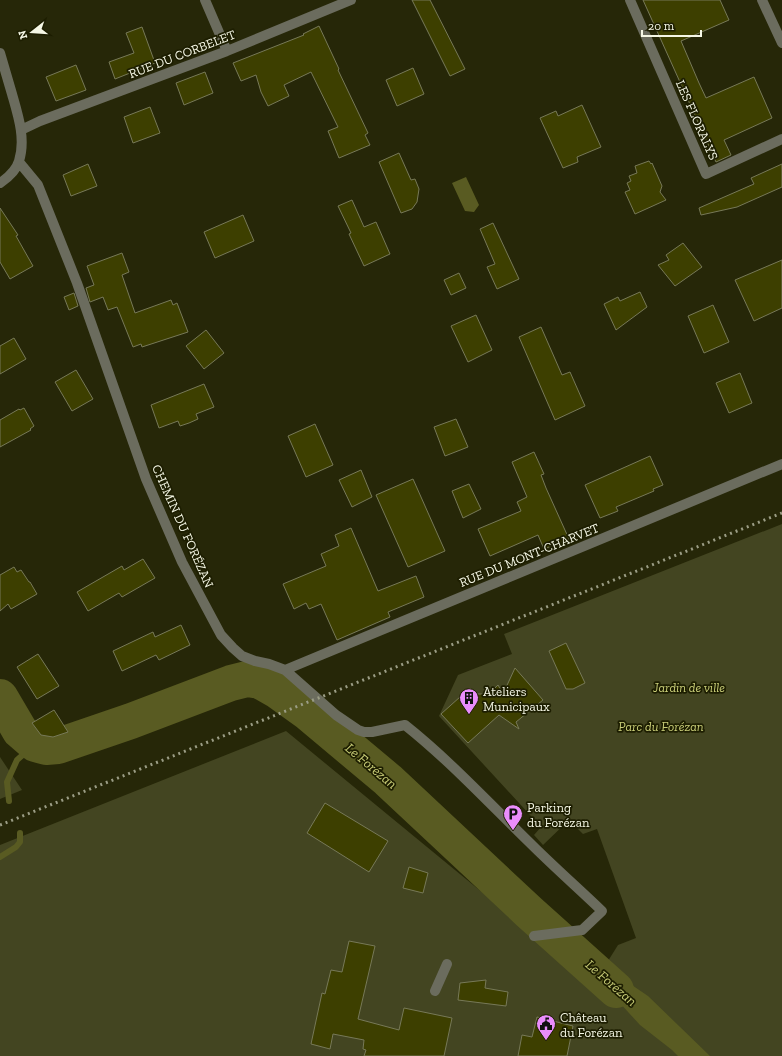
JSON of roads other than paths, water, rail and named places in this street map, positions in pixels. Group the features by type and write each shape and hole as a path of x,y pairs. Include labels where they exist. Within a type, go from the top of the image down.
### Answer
{"street":[{"path":"204,0 228,51"},
{"name":"RUE DU CORBELET","path":"21,130 40,121 228,51 352,0"},
{"name":"LES FLORALYS","path":"630,0 706,174 782,139"},
{"path":"762,0 782,44"},
{"path":"0,53 21,130 22,146 19,162 11,176 0,184"},
{"name":"CHEMIN DU FORÉZAN","path":"19,162 38,185 77,283 146,480 182,562 221,635 242,656 285,670 336,714 358,730 372,732 405,725 456,770 602,911 582,930 534,936"},
{"name":"RUE DU MONT-CHARVET","path":"285,670 782,464"},
{"path":"434,991 446,964"}],"water":[{"path":"466,177 479,205 474,212 465,211 452,183"},
{"path":"586,951 648,996 710,1056 678,1056 640,1025 618,1001 620,998 574,962"}],"waterway":[{"name":"Le Forézan","path":"0,697 20,731 35,744 46,747 58,746 131,721 231,683 247,679 260,681 276,690 308,713 388,780 529,912 616,990"},
{"path":"9,801 7,782 17,760 35,744"},
{"path":"0,857 16,847 20,842 20,833"}],"railway":[{"path":"0,825 782,513"}],"place":[{"name":"Ateliers Municipaux","path":"469,715"},
{"name":"Parking du Forézan","path":"513,831"},
{"name":"Château du Forézan","path":"546,1041"}],"park label":[{"name":"Jardin de ville","path":"689,687"},
{"name":"Parc du Forézan","path":"661,726"}]}
